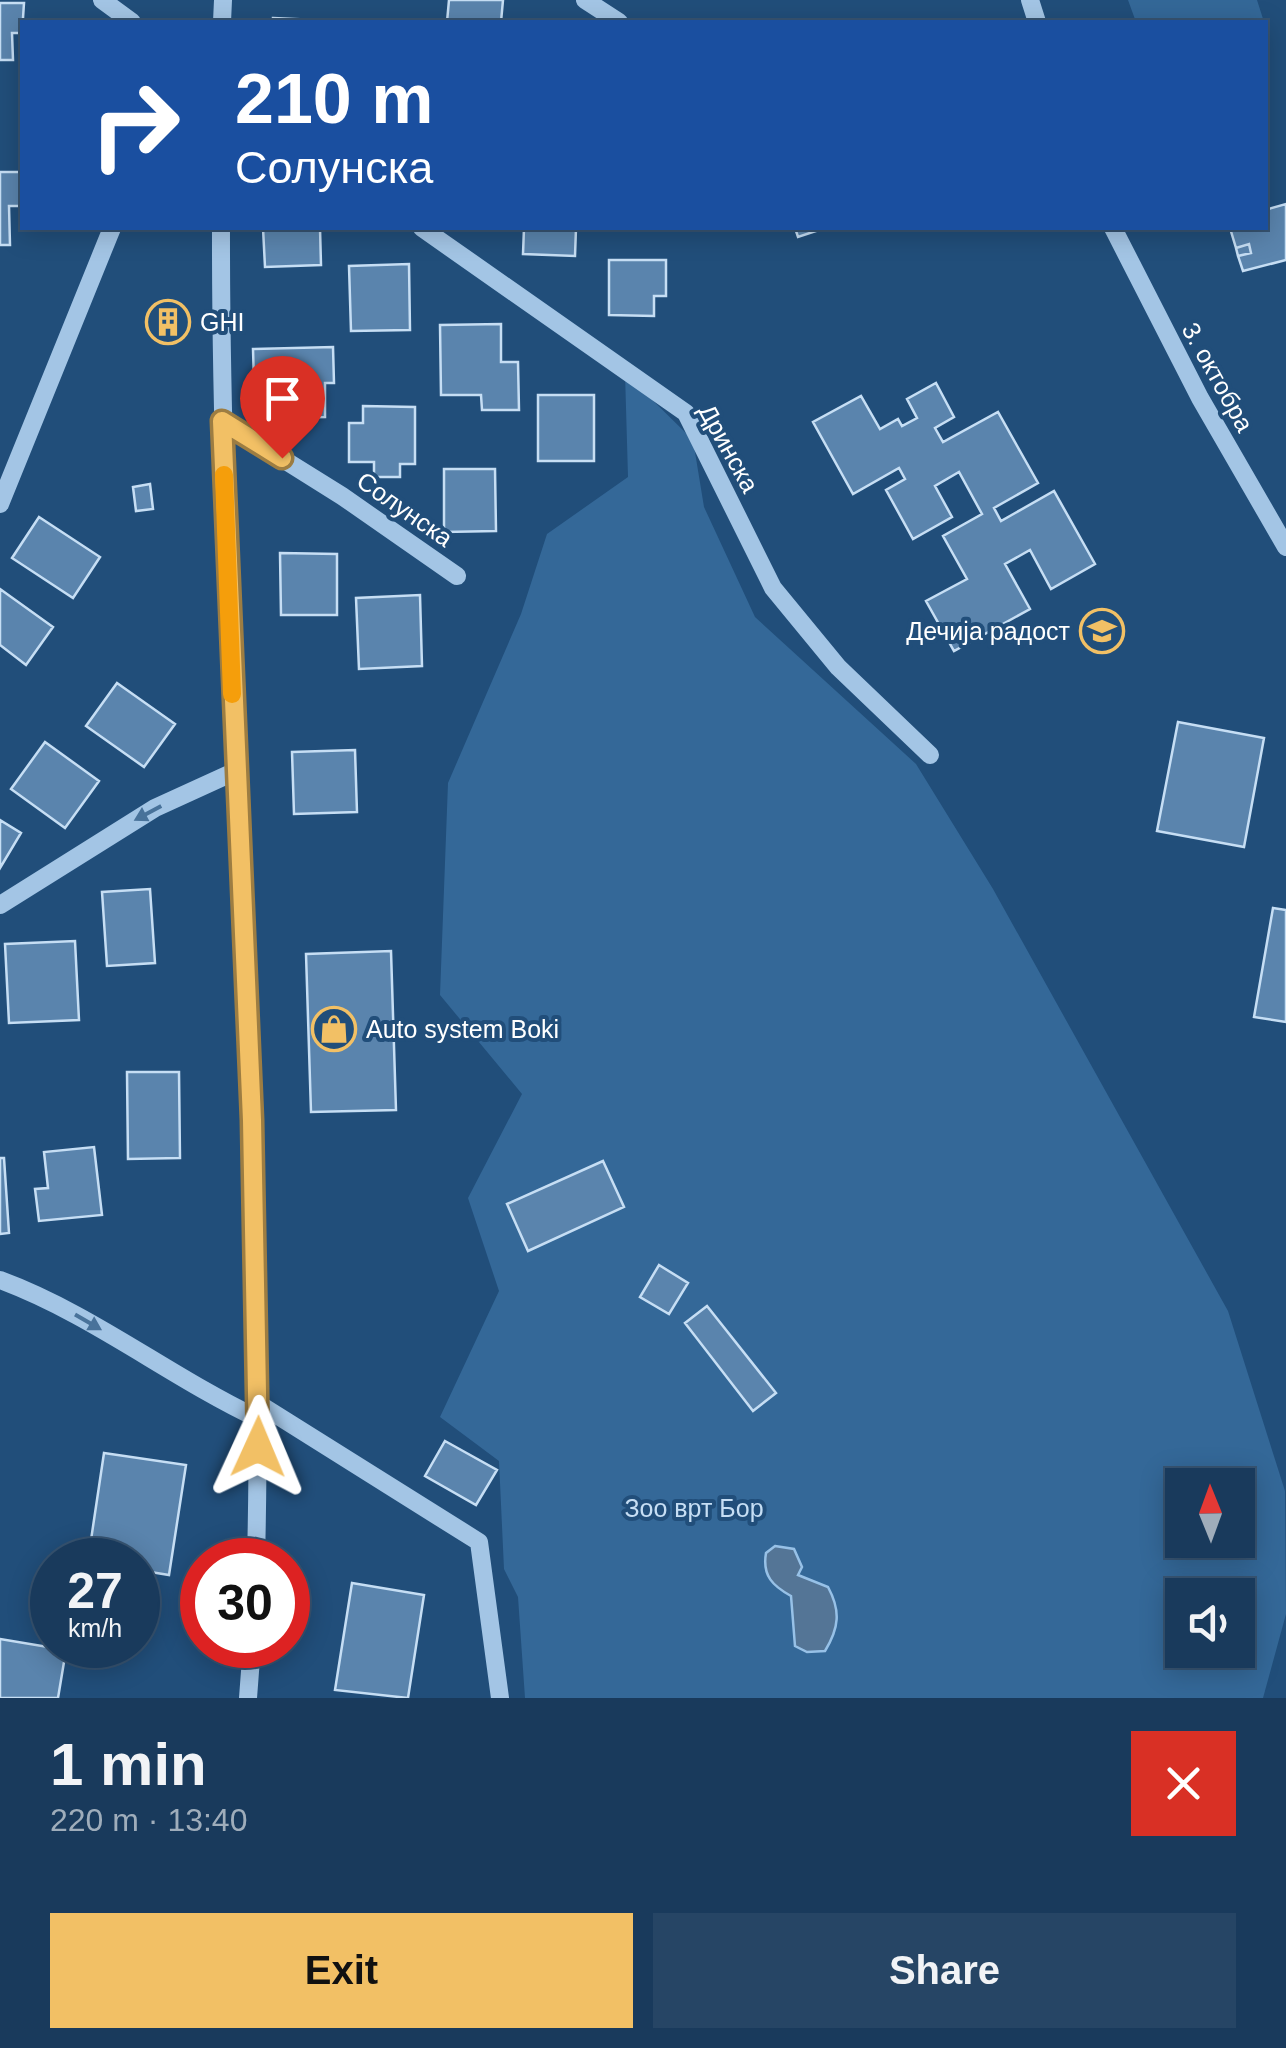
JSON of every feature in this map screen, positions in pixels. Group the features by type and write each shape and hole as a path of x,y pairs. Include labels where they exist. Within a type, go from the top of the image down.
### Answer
{"street":[{"path":"102,0 129,20"},
{"path":"586,0 616,20"},
{"path":"0,504 111,230"},
{"path":"221,230 222,421 259,1411 256,1538"},
{"name":"Дринска","path":"425,230 686,413 773,588 838,666 930,755"},
{"name":"3. октобра","path":"1114,230 1200,398 1286,547"},
{"name":"Солунска","path":"222,421 342,496 457,576"},
{"path":"0,905 142,815 236,771"},
{"path":"0,1280 45,1296 202,1392 259,1411 479,1542 500,1698"},
{"path":"248,1698 250,1668"}],"green space":[{"path":"1128,0 1257,0 1263,20 1135,20"},
{"name":"Зоо врт Бор","path":"625,373 693,440 704,507 755,617 916,764 993,889 1228,1311 1285,1491 1286,1614 1263,1698 525,1698 518,1597 504,1569 499,1461 440,1417 499,1291 468,1198 522,1094 440,995 448,783 521,614 547,534 628,477"}],"shaded area":[{"path":"775,1546 794,1549 802,1567 798,1575 828,1587 837,1619 825,1651 807,1652 795,1646 791,1596 767,1574 766,1553"}],"building":[{"path":"449,0 503,0 501,20 447,20"},
{"path":"0,3 24,3 20,33 12,33 13,60 0,60"},
{"path":"0,172 20,172 20,206 9,206 10,245 0,245"},
{"path":"1286,204 1286,260 1243,271 1238,256 1251,253 1249,244 1236,248 1231,230 1268,230 1268,209"},
{"path":"263,230 320,230 321,265 265,267"},
{"path":"524,230 576,230 575,256 523,254"},
{"path":"796,230 819,230 798,237"},
{"path":"1249,244 1251,253 1238,256 1236,248"},
{"path":"609,260 666,260 666,296 654,296 654,316 609,315"},
{"path":"409,264 410,330 351,331 349,266"},
{"name":"GHI","path":"160,312 175,312 175,333 160,333"},
{"path":"501,324 501,362 518,362 519,410 482,410 481,395 441,395 440,325"},
{"path":"333,347 334,383 325,383 325,417 279,418 278,383 254,383 253,349"},
{"name":"Дечија радост","path":"936,383 954,417 935,428 943,442 998,412 1038,483 994,508 1001,521 1054,491 1095,564 1051,589 1030,550 1005,564 1030,609 954,651 926,601 967,579 943,536 982,514 959,472 935,486 952,517 913,539 886,490 905,479 899,468 853,494 813,422 861,396 880,429 898,419 902,426 917,418 907,399"},
{"path":"538,395 594,395 594,461 538,461"},
{"path":"363,406 415,407 415,464 400,464 400,477 374,477 374,462 349,462 349,423 363,423"},
{"path":"444,469 495,469 496,531 444,532"},
{"path":"150,484 153,509 136,511 133,487"},
{"path":"39,517 100,557 73,598 12,558"},
{"path":"280,553 337,554 337,615 281,615"},
{"path":"0,589 53,627 26,665 0,645"},
{"path":"420,595 422,666 359,669 356,598"},
{"path":"117,683 175,724 144,767 86,726"},
{"path":"1178,722 1264,738 1244,847 1157,831"},
{"path":"45,742 99,781 65,828 11,789"},
{"path":"355,750 357,812 294,814 292,752"},
{"path":"0,820 21,833 0,868"},
{"path":"150,889 155,963 107,966 102,892"},
{"path":"1273,908 1286,910 1286,1022 1254,1017"},
{"path":"75,941 79,1020 9,1023 5,944"},
{"path":"391,951 396,1110 311,1112 306,954"},
{"path":"127,1072 179,1072 180,1158 128,1159"},
{"path":"94,1147 102,1215 39,1221 35,1189 48,1188 44,1152"},
{"path":"0,1158 4,1158 9,1233 0,1234"},
{"path":"603,1161 624,1207 528,1251 507,1204"},
{"path":"659,1265 688,1283 669,1314 640,1297"},
{"path":"707,1306 776,1393 753,1411 685,1323"},
{"path":"445,1441 497,1470 476,1505 425,1476"},
{"path":"104,1453 186,1465 169,1575 160,1574 160,1538 91,1538"},
{"path":"352,1583 424,1595 408,1698 335,1690"},
{"path":"0,1639 30,1644 30,1668 63,1668 58,1698 0,1698"}],"slow traffic":[{"path":"224,475 232,694"}],"place":[{"name":"GHI","path":"168,322"},
{"name":"Дечија радост","path":"1102,631"},
{"name":"Auto system Boki","path":"334,1029"}],"route":[{"path":"258,1447 252,1120 222,421 282,458"}]}
